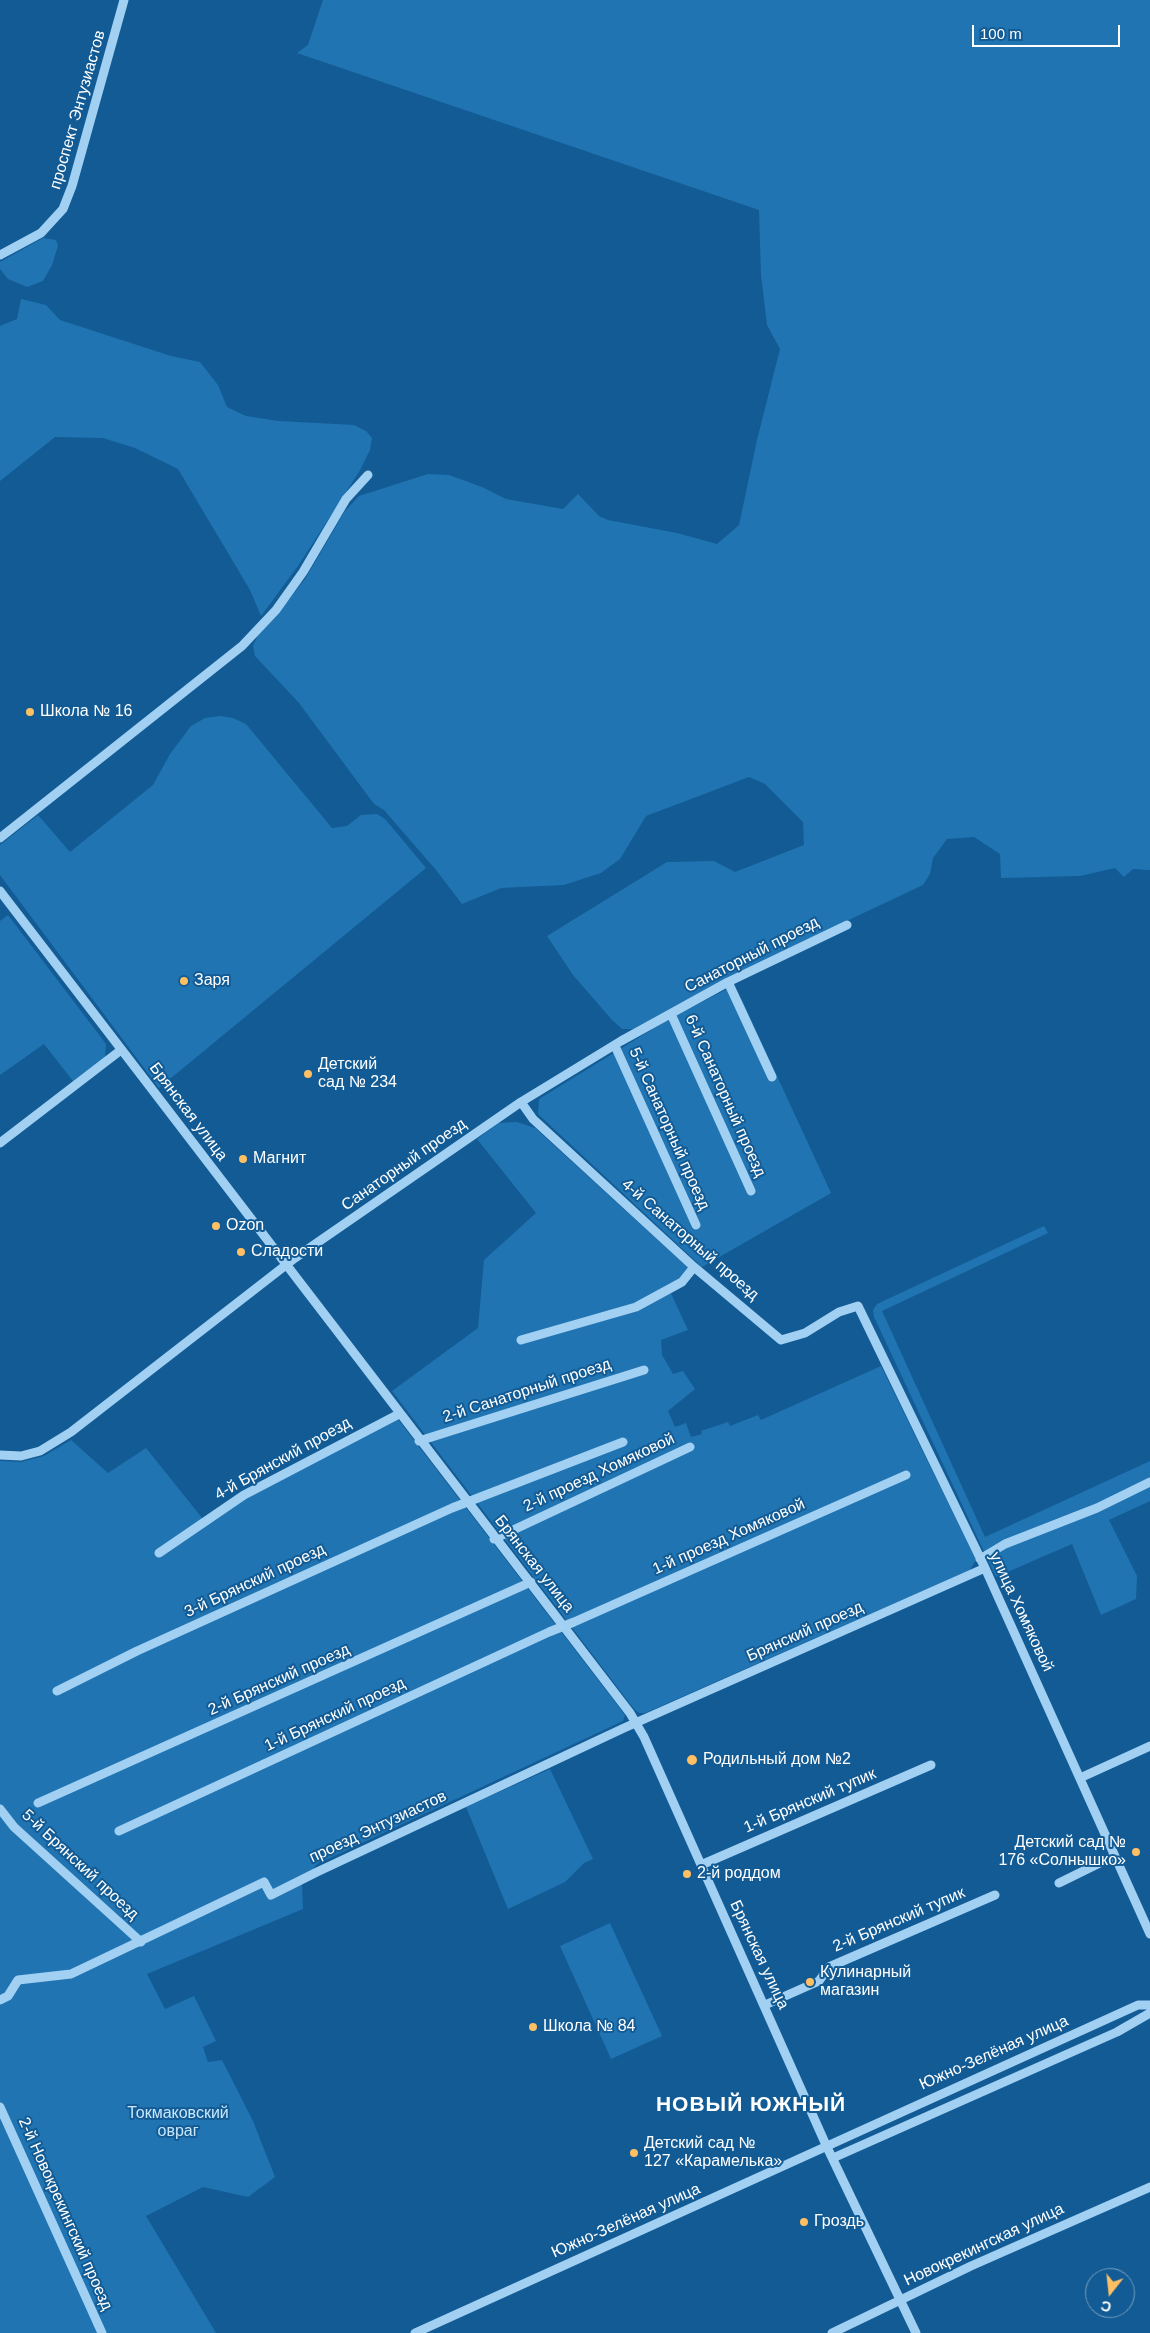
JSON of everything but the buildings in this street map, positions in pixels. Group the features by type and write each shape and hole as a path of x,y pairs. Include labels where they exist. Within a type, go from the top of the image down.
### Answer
{"street":[{"name":"проспект Энтузиастов","path":"0,255 40,233 63,209 72,186 124,0"},
{"path":"0,838 242,646 276,610 303,572 346,499 368,475"},
{"name":"Брянская улица","path":"0,891 494,1539 531,1582 637,1723 765,2005 826,2145 916,2333"},
{"name":"Санаторный проезд","path":"0,1455 21,1456 40,1451 71,1432 286,1266 521,1102 728,982 847,925"},
{"path":"728,982 772,1077"},
{"name":"6-й Санаторный проезд","path":"672,1014 751,1191"},
{"name":"5-й Санаторный проезд","path":"615,1046 696,1225"},
{"path":"0,1143 121,1050"},
{"name":"4-й Санаторный проезд","path":"521,1102 532,1119 694,1267 781,1340 805,1333 839,1312 858,1306"},
{"path":"521,1340 636,1307 682,1282 694,1267"},
{"name":"улица Хомяковой","path":"858,1306 985,1568 1150,1934"},
{"name":"2-й Санаторный проезд","path":"419,1441 644,1370"},
{"name":"4-й Брянский проезд","path":"159,1552 244,1495 399,1414"},
{"name":"3-й Брянский проезд","path":"57,1691 326,1565 467,1503 623,1442"},
{"name":"2-й проезд Хомяковой","path":"494,1539 690,1447"},
{"name":"1-й проезд Хомяковой","path":"564,1626 906,1475"},
{"path":"980,1559 1005,1544 1097,1508 1150,1482"},
{"name":"Брянский проезд","path":"637,1723 985,1568"},
{"name":"2-й Брянский проезд","path":"38,1803 531,1582"},
{"name":"1-й Брянский проезд","path":"119,1831 564,1626"},
{"name":"проезд Энтузиастов","path":"141,1942 264,1882 271,1895 326,1867 637,1723"},
{"path":"1080,1778 1150,1746"},
{"name":"1-й Брянский тупик","path":"701,1865 931,1765"},
{"name":"5-й Брянский проезд","path":"0,1809 14,1827 141,1942"},
{"path":"1059,1883 1114,1856"},
{"name":"2-й Брянский тупик","path":"765,2005 819,1981 828,1967 995,1895"},
{"path":"0,2000 8,1996 18,1980 71,1974 141,1942"},
{"name":"Южно-Зелёная улица","path":"415,2333 1138,2005 1150,2005"},
{"name":"Южно-Зелёная улица","path":"833,2158 1117,2032 1150,2012"},
{"name":"2-й Новокрекингский проезд","path":"0,2107 102,2333"},
{"name":"Новокрекингская улица","path":"832,2333 1150,2187"}],"green space":[{"path":"323,0 1150,0 1150,870 1133,869 1124,877 1115,868 1080,876 1001,878 1000,854 974,837 947,839 933,858 930,874 923,885 730,976 633,1029 622,1029 612,1020 573,975 547,936 667,862 714,861 735,872 804,845 803,822 765,784 749,777 646,816 620,859 601,873 564,885 501,888 462,904 436,870 384,810 374,804 299,703 255,656 253,646 258,635 305,579 345,511 359,496 428,474 449,475 482,487 506,499 563,509 578,494 599,516 608,520 677,533 717,544 739,525 757,440 780,349 767,325 761,275 759,210 297,53 308,45"},
{"path":"43,238 56,240 58,246 52,265 43,281 27,287 8,279 0,269 0,262"},
{"path":"21,299 46,305 60,320 171,356 200,362 218,385 227,407 246,416 278,421 354,425 366,431 372,438 370,450 359,472 298,566 261,616 250,590 178,469 135,448 103,438 55,437 0,481 0,326 17,319"},
{"name":"Заря","path":"220,716 233,718 246,724 332,828 347,826 361,815 377,814 385,819 426,868 159,1088 0,875 0,845 38,815 70,852 153,785 170,754 191,726 205,718"},
{"path":"8,915 106,1044 105,1058 73,1081 44,1044 0,1075 0,921"},
{"path":"729,988 734,1001 741,998 831,1193 702,1267 538,1114 539,1099 669,1019"},
{"path":"517,1122 535,1128 695,1274 668,1287 688,1330 661,1340 662,1355 673,1374 683,1371 695,1389 668,1411 675,1427 686,1423 691,1437 702,1434 701,1431 728,1422 730,1426 758,1415 761,1420 881,1366 976,1560 970,1570 645,1713 639,1713 634,1709 392,1391 478,1328 484,1260 536,1213 477,1139 499,1123"},
{"path":"1044,1226 1048,1233 882,1311 985,1537 1150,1461 1150,1501 1109,1520 1137,1576 1136,1599 1101,1615 1072,1544 996,1577 874,1317 873,1310 877,1304"},
{"name":"Токмаковский овраг","path":"397,1418 625,1715 623,1721 317,1864 302,1883 303,1909 147,1974 165,2009 194,1996 216,2041 203,2047 208,2062 222,2060 253,2121 275,2177 248,2197 203,2187 146,2216 216,2333 0,2333 0,1461 21,1462 44,1456 71,1440 108,1473 146,1448 207,1524 249,1497"},
{"path":"550,1769 593,1859 584,1863 565,1882 508,1909 466,1807"},
{"path":"610,1923 662,2036 611,2059 560,1946"}],"place":[{"name":"Школа № 16","path":"30,712"},
{"name":"Заря","path":"184,981"},
{"name":"Детский сад № 234","path":"308,1074"},
{"name":"Магнит","path":"243,1159"},
{"name":"Ozon","path":"216,1226"},
{"name":"Сладости","path":"241,1252"},
{"name":"Родильный дом №2","path":"692,1760"},
{"name":"Детский сад № 176 «Солнышко»","path":"1136,1852"},
{"name":"2-й роддом","path":"687,1874"},
{"name":"Кулинарный магазин","path":"810,1982"},
{"name":"Школа № 84","path":"533,2027"},
{"name":"Детский сад № 127 «Карамелька»","path":"634,2153"},
{"name":"Гроздь","path":"804,2222"}],"district":[{"name":"НОВЫЙ ЮЖНЫЙ","path":"751,2105"}]}
